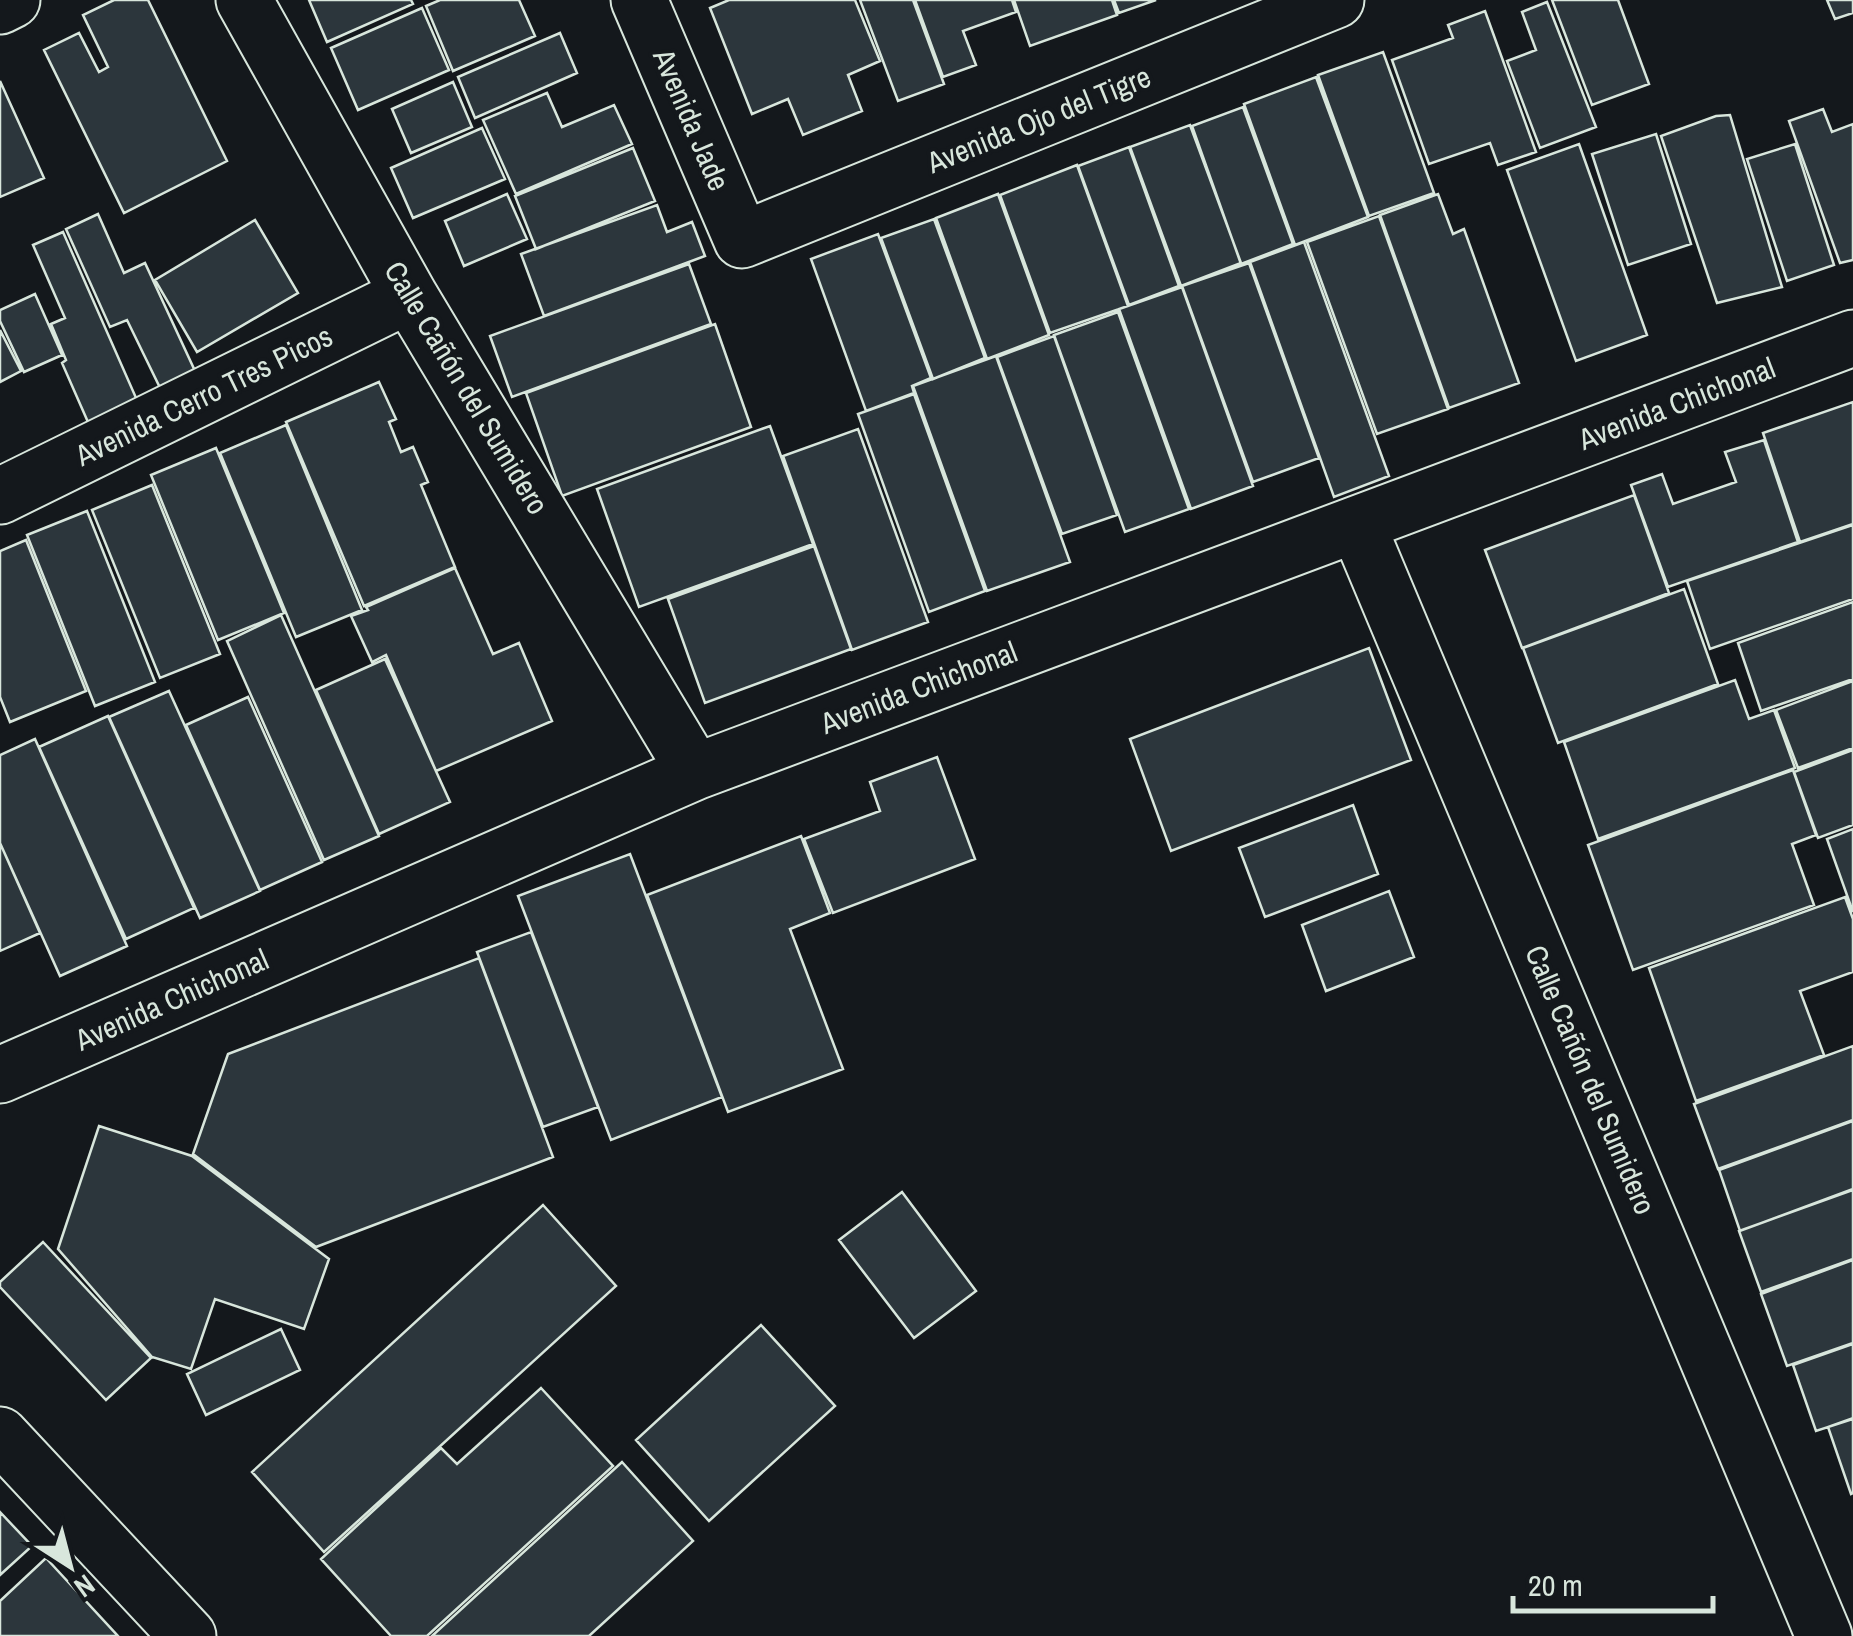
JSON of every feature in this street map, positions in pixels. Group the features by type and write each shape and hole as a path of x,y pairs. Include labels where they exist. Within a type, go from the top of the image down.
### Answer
{"street":[{"path":"0,6 12,0"},
{"name":"Calle Cañón del Sumidero","path":"244,0 409,295 695,772"},
{"name":"Avenida Jade","path":"639,0 742,240"},
{"name":"Avenida Ojo del Tigre","path":"742,240 1336,0"},
{"name":"Avenida Cerro Tres Picos","path":"0,496 409,295"},
{"name":"Avenida Chichonal","path":"0,1075 695,772 1853,338"},
{"name":"Calle Cañón del Sumidero","path":"1356,524 1824,1636"},
{"path":"0,1435 188,1636"}],"building":[{"path":"114,0 148,0 227,161 124,213 44,50 79,33 99,72 108,67 83,15"},
{"path":"309,0 411,0 413,4 327,42"},
{"path":"440,0 519,0 535,36 453,71 426,6"},
{"path":"729,0 855,0 880,61 848,75 862,111 803,135 788,99 752,114 710,8"},
{"path":"860,0 913,0 944,84 898,101"},
{"path":"915,0 1012,0 1016,12 963,31 976,65 943,77"},
{"path":"1014,0 1112,0 1117,15 1030,46"},
{"path":"1114,0 1156,0 1119,13"},
{"path":"1552,0 1618,0 1649,84 1592,105"},
{"path":"1827,0 1853,0 1853,13 1835,19"},
{"path":"1547,2 1596,127 1540,148 1507,61 1536,50 1522,12"},
{"path":"422,8 449,70 358,110 331,48"},
{"path":"1485,11 1536,152 1498,165 1490,143 1429,164 1392,60 1453,38 1448,25"},
{"path":"560,33 577,73 475,118 458,77"},
{"path":"1383,52 1434,193 1369,216 1318,75"},
{"path":"1316,77 1368,217 1295,245 1244,104"},
{"path":"0,81 44,178 0,197"},
{"path":"453,82 472,127 411,153 392,109"},
{"path":"547,93 562,127 614,105 632,144 516,194 483,120"},
{"path":"1243,107 1293,244 1241,264 1192,126"},
{"path":"1823,109 1832,132 1853,124 1853,260 1840,263 1789,121"},
{"path":"1730,115 1782,287 1717,303 1661,136 1716,116"},
{"path":"1190,125 1241,263 1181,286 1130,147"},
{"path":"482,128 505,179 413,218 391,168"},
{"path":"1656,134 1691,244 1628,265 1592,154"},
{"path":"1579,144 1647,335 1576,361 1507,170"},
{"path":"1795,144 1834,265 1787,281 1747,159"},
{"path":"1129,147 1179,286 1129,305 1078,166"},
{"path":"633,148 655,201 536,249 515,196"},
{"path":"1077,165 1128,306 1050,333 1000,195"},
{"path":"507,194 527,239 464,266 445,221"},
{"path":"998,194 1049,335 987,359 936,218"},
{"path":"1438,194 1453,234 1464,229 1519,383 1449,408 1380,215"},
{"path":"657,205 667,232 692,222 705,256 544,316 521,254"},
{"path":"98,214 124,273 145,263 201,384 166,400 127,320 110,327 66,229"},
{"path":"1379,216 1448,409 1377,434 1307,242"},
{"path":"934,219 985,358 933,379 881,238"},
{"path":"255,220 298,293 197,352 155,280"},
{"path":"63,232 144,416 95,438 62,363 66,360 51,324 65,318 33,245"},
{"path":"878,234 931,378 912,386 914,393 866,411 811,259"},
{"path":"1304,242 1389,476 1334,497 1250,262"},
{"path":"1249,263 1319,458 1253,482 1182,286"},
{"path":"689,264 711,324 512,397 490,336"},
{"path":"1182,287 1253,486 1191,509 1119,309"},
{"path":"35,294 62,355 24,372 0,321 0,310"},
{"path":"1118,312 1189,509 1125,532 1054,335"},
{"path":"715,324 751,427 562,496 526,393"},
{"path":"0,330 21,371 0,382"},
{"path":"1054,336 1117,515 1062,534 997,357"},
{"path":"996,356 1070,562 987,591 913,386"},
{"path":"379,382 396,419 389,422 401,452 413,447 428,482 421,485 455,567 364,606 286,422"},
{"path":"914,394 985,591 929,612 858,414"},
{"path":"1853,402 1853,524 1800,542 1763,433"},
{"path":"286,425 362,610 296,637 220,453"},
{"path":"770,426 813,544 639,607 597,489"},
{"path":"858,429 928,622 852,650 783,456"},
{"path":"1764,440 1798,542 1668,587 1631,485 1662,474 1673,504 1736,482 1725,452"},
{"path":"216,448 284,613 218,640 151,475"},
{"path":"152,485 220,654 160,678 92,510"},
{"path":"1634,495 1669,593 1522,648 1485,550"},
{"path":"87,511 155,682 95,706 27,535"},
{"path":"1853,525 1853,599 1710,649 1687,581"},
{"path":"26,540 86,691 10,722 0,697 0,551"},
{"path":"814,546 851,649 705,703 668,599"},
{"path":"455,568 493,654 519,643 552,721 436,771 386,655 372,662 351,616"},
{"path":"1684,589 1718,684 1558,743 1523,648"},
{"path":"1853,602 1853,679 1761,711 1738,643"},
{"path":"281,615 379,836 324,860 227,641"},
{"path":"1369,648 1411,760 1171,851 1130,739"},
{"path":"385,659 450,802 379,834 316,690"},
{"path":"1735,680 1749,719 1774,710 1795,768 1598,839 1564,742"},
{"path":"1853,681 1853,748 1798,768 1776,710"},
{"path":"169,691 260,891 200,918 109,717"},
{"path":"248,697 322,862 260,890 186,725"},
{"path":"108,716 194,908 126,939 39,747"},
{"path":"35,739 127,946 60,976 0,843 0,755"},
{"path":"1853,750 1853,825 1818,838 1794,772"},
{"path":"937,757 975,859 833,913 804,839 880,811 870,782"},
{"path":"1793,770 1816,835 1792,844 1814,905 1633,970 1588,845"},
{"path":"1353,805 1378,874 1265,917 1239,848"},
{"path":"1853,829 1853,912 1827,839"},
{"path":"801,836 830,913 790,929 843,1069 728,1112 647,895"},
{"path":"0,843 40,933 0,951"},
{"path":"630,854 722,1097 611,1140 518,896"},
{"path":"1389,891 1414,957 1326,991 1302,925"},
{"path":"1845,897 1853,919 1853,972 1800,991 1824,1055 1696,1101 1649,968"},
{"path":"531,932 598,1107 543,1127 477,952"},
{"path":"479,958 553,1157 316,1247 193,1154 228,1054"},
{"path":"1853,1046 1853,1120 1718,1169 1694,1104"},
{"path":"1853,1121 1853,1189 1740,1231 1719,1170"},
{"path":"99,1126 192,1156 329,1259 304,1329 215,1299 191,1369 152,1357 58,1249"},
{"path":"1853,1190 1853,1259 1761,1292 1739,1231"},
{"path":"902,1192 976,1291 914,1338 839,1240"},
{"path":"543,1205 616,1286 324,1552 252,1472"},
{"path":"43,1242 151,1358 106,1400 0,1287 0,1282"},
{"path":"1853,1260 1853,1343 1787,1366 1761,1294"},
{"path":"761,1325 835,1406 709,1521 636,1440"},
{"path":"281,1329 300,1370 206,1415 187,1374"},
{"path":"1853,1344 1853,1419 1816,1431 1793,1365"},
{"path":"541,1388 613,1466 427,1636 391,1636 321,1559 441,1448 457,1464"},
{"path":"1853,1418 1853,1493 1851,1494 1828,1427"},
{"path":"622,1462 693,1541 589,1636 432,1636"},
{"path":"0,1512 32,1546 0,1575"},
{"path":"46,1558 118,1636 0,1636 0,1601"}]}
